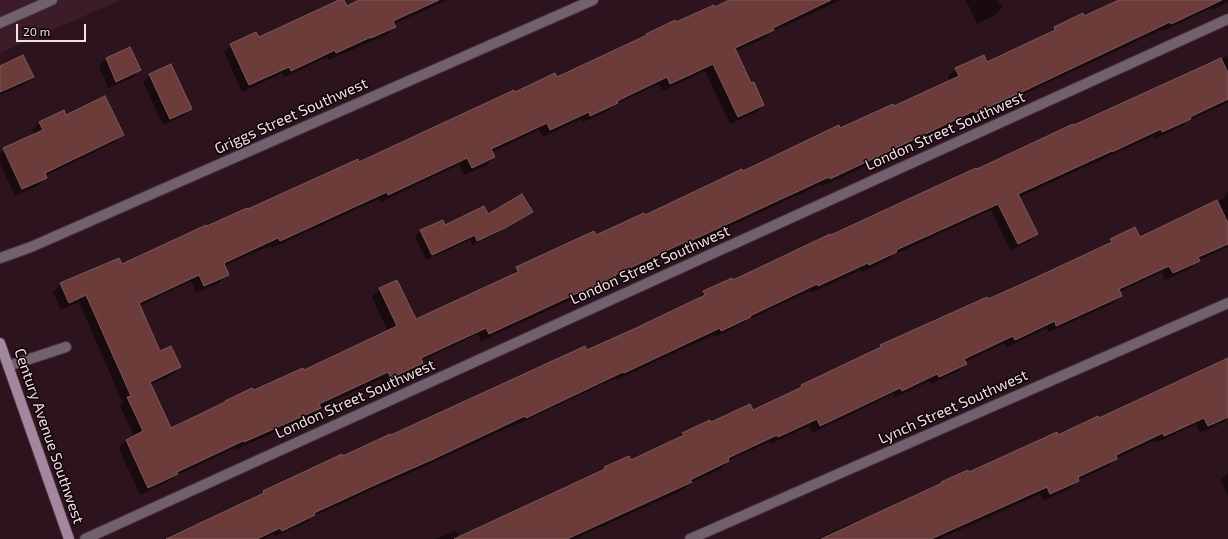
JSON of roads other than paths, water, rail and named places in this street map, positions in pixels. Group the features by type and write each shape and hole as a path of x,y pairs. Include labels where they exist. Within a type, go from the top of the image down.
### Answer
{"street":[{"path":"0,23 52,0"},
{"name":"Griggs Street Southwest","path":"0,258 31,247 593,0"},
{"name":"London Street Southwest","path":"85,539 1228,19"},
{"name":"Lynch Street Southwest","path":"690,539 1228,303"},
{"name":"Century Avenue Southwest","path":"0,343 69,539"},
{"path":"8,366 66,347"}]}
